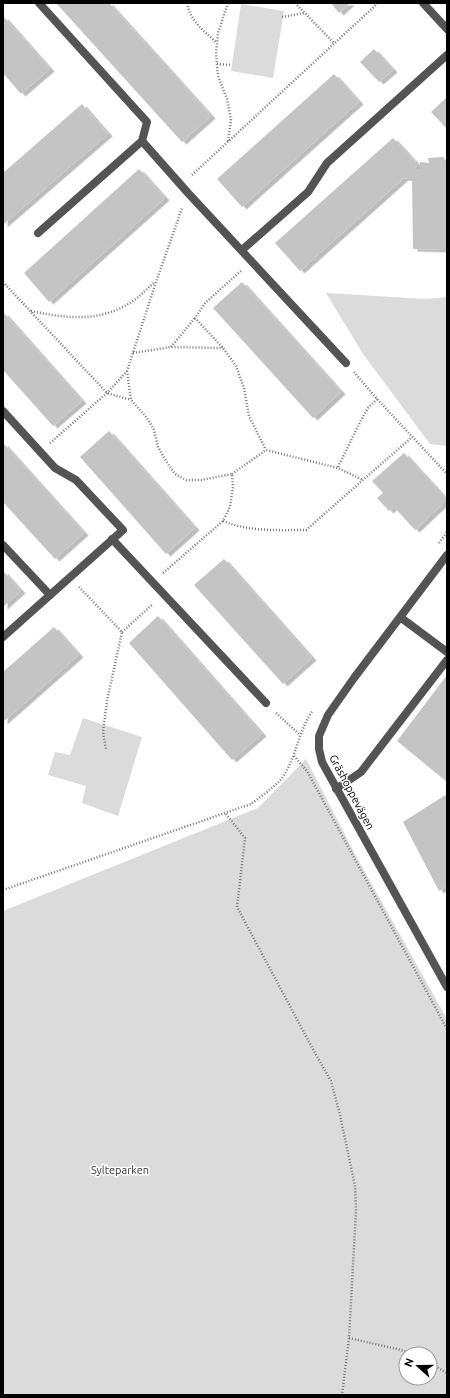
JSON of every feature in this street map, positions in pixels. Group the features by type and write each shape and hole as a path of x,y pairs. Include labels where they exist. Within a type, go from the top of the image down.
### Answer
{"street":[{"path":"38,233 142,141 147,122 39,3"},
{"path":"423,3 447,29"},
{"path":"242,250 308,192 327,163 447,55"},
{"path":"142,141 188,193 346,363"},
{"path":"3,411 55,468 76,480 123,530 3,637"},
{"path":"112,539 266,703"},
{"path":"3,545 50,595"},
{"name":"Gräshoppevägen","path":"447,556 328,714 319,736 319,749 322,762 447,987"},
{"path":"400,617 447,652"},
{"path":"336,789 361,772 447,660"}],"path":[{"path":"187,3 188,10 194,22 217,43"},
{"path":"228,3 218,33 217,43 218,76 227,99 231,120 228,142"},
{"path":"295,3 334,43"},
{"path":"181,185 378,3"},
{"path":"282,17 305,13"},
{"path":"217,64 232,65"},
{"path":"40,452 107,393 127,371 156,282 188,193"},
{"path":"171,347 195,318 204,303 252,261"},
{"path":"3,282 107,393 131,400 147,418 154,430 158,447 175,474 186,480 201,480 232,474 266,450 338,468 363,480"},
{"path":"30,311 58,317 76,318 95,316 115,310 136,299 156,282"},
{"path":"195,318 223,348 236,366 244,388 249,416 266,450"},
{"path":"133,352 171,347 223,348"},
{"path":"346,363 447,474"},
{"path":"127,371 131,400"},
{"path":"338,468 362,418 368,408 378,399"},
{"path":"223,521 235,526 257,530 306,530 412,437"},
{"path":"152,582 223,521 230,506 233,487 232,474"},
{"path":"70,578 122,632"},
{"path":"106,750 103,732 107,701 122,632 164,594"},
{"path":"3,890 226,814 251,804 281,778 294,756 300,735 266,703"},
{"path":"294,756 307,772 447,1029"},
{"path":"226,814 245,838 237,907 331,1081 355,1186 356,1211 349,1338 342,1395"},
{"path":"349,1338 398,1349"},
{"path":"438,1367 447,1372"}],"green space":[{"path":"241,4 284,11 273,78 231,71"},
{"path":"326,293 426,299 447,297 447,446 430,444 363,354"},
{"path":"83,718 142,737 118,816 82,803 86,786 48,775 55,752 70,755"},
{"name":"Sylteparken","path":"306,759 355,854 447,1019 447,1395 3,1395 3,911 258,808"}],"building":[{"path":"56,3 109,3 211,116 182,142"},
{"path":"331,3 350,3 339,13"},
{"path":"3,16 50,69 21,94 3,73"},
{"path":"374,49 393,70 379,82 360,62"},
{"path":"334,74 359,102 242,207 217,179"},
{"path":"447,97 447,129 431,112"},
{"path":"82,104 108,134 3,225 3,173"},
{"path":"393,138 418,165 414,169 420,169 420,162 429,163 428,158 444,157 445,163 447,163 447,250 413,249 412,179 404,178 300,271 275,243"},
{"path":"139,169 165,198 49,302 24,273"},
{"path":"242,282 341,392 313,418 213,308"},
{"path":"3,312 82,401 53,426 3,370"},
{"path":"109,431 195,528 166,554 80,457"},
{"path":"3,443 84,533 55,559 3,502"},
{"path":"404,453 447,500 415,530 394,507 389,511 377,498 383,493 372,481"},
{"path":"224,559 312,658 283,684 194,585"},
{"path":"3,571 21,591 3,607"},
{"path":"158,616 262,734 232,760 129,643"},
{"path":"54,627 79,655 3,722 3,672"},
{"path":"447,675 447,782 397,741"},
{"path":"447,794 447,886 439,891 403,822"}]}
